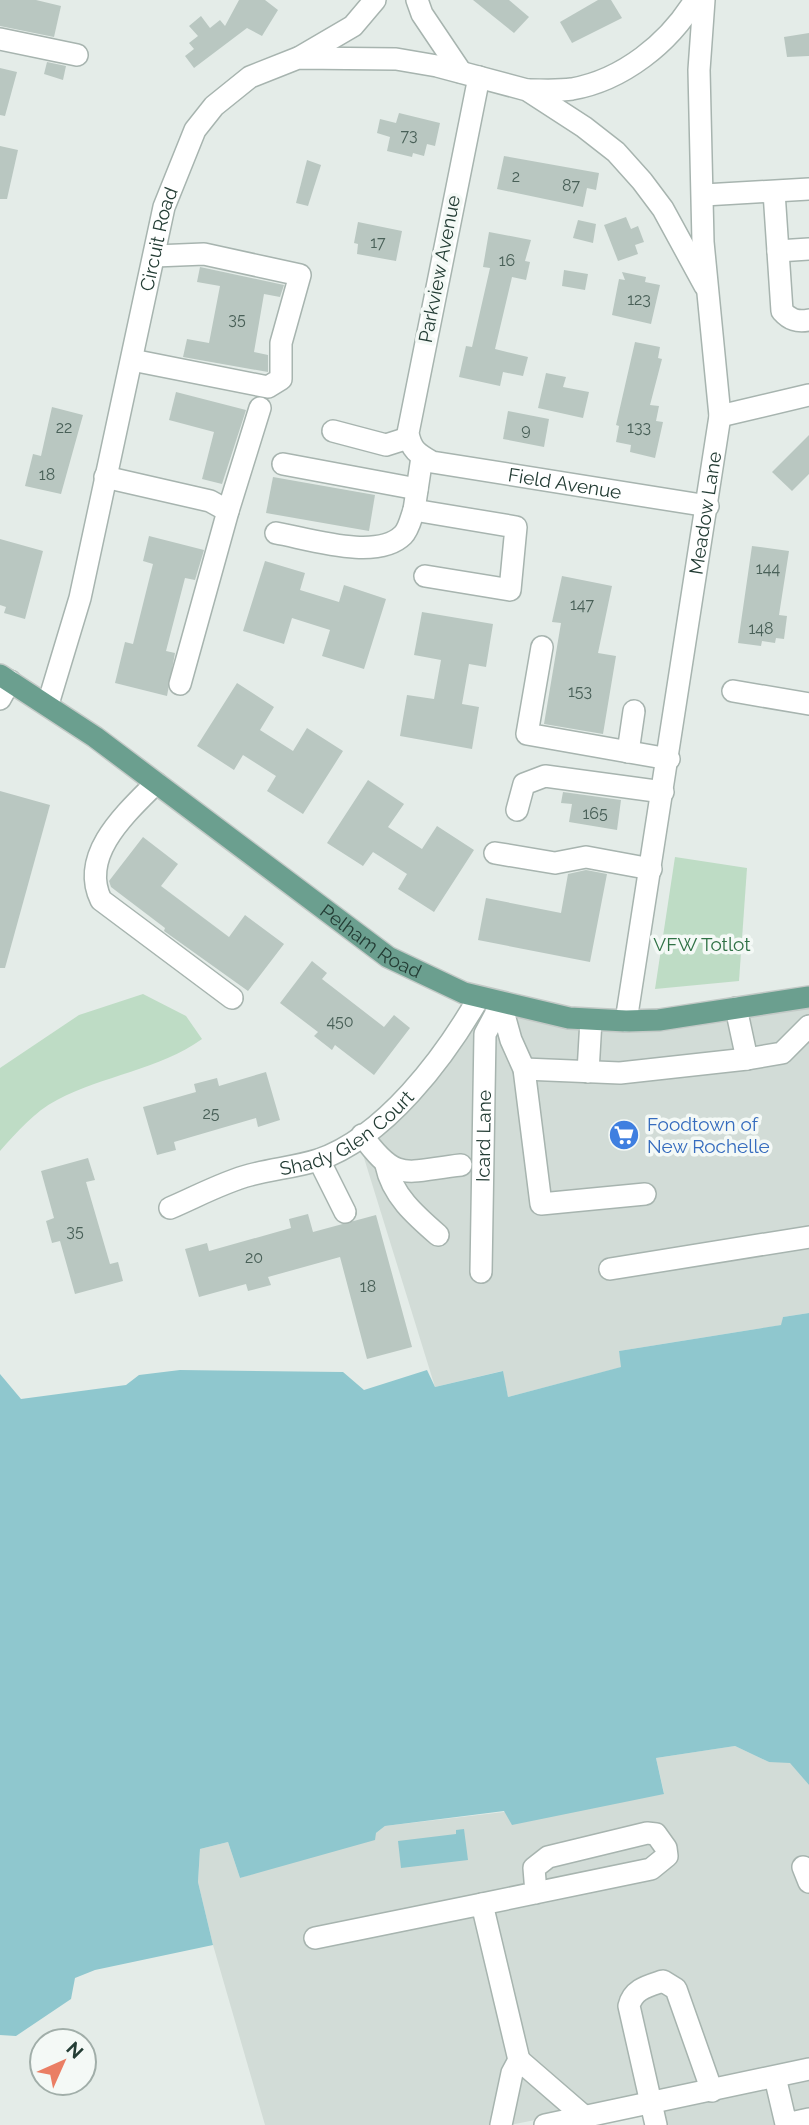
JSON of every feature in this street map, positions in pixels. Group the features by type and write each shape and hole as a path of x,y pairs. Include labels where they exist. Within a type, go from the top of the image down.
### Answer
{"main road":[{"name":"Pelham Road","path":"3,685 48,704 388,957 478,999 591,1020 626,1021 659,1020 809,997"}],"street":[{"path":"298,58 353,26 375,0"},
{"path":"416,0 422,14 470,74"},
{"name":"Circuit Road","path":"48,704 80,598 164,207 195,130 214,106 250,77 298,58 396,59 470,74 527,90 570,89 596,82 626,67 670,36 695,0"},
{"name":"Meadow Lane","path":"626,1021 720,416 716,352 705,286 699,70 704,0"},
{"path":"0,39 77,55"},
{"name":"Parkview Avenue","path":"408,438 470,74"},
{"name":"Circuit Road","path":"527,90 584,127 615,152 642,181 663,209 705,286"},
{"path":"704,195 809,189"},
{"path":"774,192 782,311 789,318 800,322 809,320"},
{"path":"778,251 809,249"},
{"path":"132,360 268,387 281,379 283,372 281,344 302,279 300,275 204,254 155,256"},
{"path":"720,416 809,395"},
{"path":"180,684 260,408"},
{"path":"276,533 363,548 387,547 405,533 416,500 422,457 410,445 408,438 386,445 333,431"},
{"name":"Field Avenue","path":"422,457 432,462 708,506"},
{"path":"283,464 516,527 510,590 425,576"},
{"path":"105,477 210,501 228,511"},
{"path":"542,647 527,734 668,759"},
{"path":"733,691 809,704"},
{"path":"628,752 634,711"},
{"path":"517,810 524,784 545,776 663,792"},
{"path":"156,783 120,819 97,859 92,883 101,900 232,998"},
{"path":"495,853 555,863 586,858 651,869"},
{"name":"Shady Glen Court","path":"170,1208 247,1176 319,1160 362,1135 416,1086 458,1032 478,999"},
{"path":"501,1004 511,1040 524,1069 541,1204 645,1194"},
{"name":"Icard Lane","path":"481,1272 485,1034 501,1004"},
{"path":"736,1008 747,1059"},
{"path":"588,1072 591,1020"},
{"path":"524,1069 620,1073 747,1059 782,1053 809,1026"},
{"path":"362,1135 386,1165 389,1181 402,1199 438,1235"},
{"path":"319,1160 345,1212"},
{"path":"386,1165 405,1171 461,1164"},
{"path":"610,1269 809,1237"},
{"path":"315,1938 536,1893 651,1869 667,1856 666,1847 656,1834 647,1833 548,1857 534,1868 536,1893"},
{"path":"482,1904 519,2060 581,2119"},
{"path":"656,2125 629,2006 636,1992 663,1980 676,1989 712,2091"},
{"path":"501,2125 512,2073 519,2060"},
{"path":"545,2125 581,2119 627,2117 652,2104 809,2069"},
{"path":"775,2077 784,2124 809,2119"}],"shaded area":[{"path":"480,1002 563,1022 809,1003 809,1313 783,1317 782,1325 619,1351 622,1367 508,1397 502,1371 435,1387 360,1145"},
{"path":"735,1746 769,1762 790,1762 809,1785 809,2125 667,2125 661,2095 510,2125 265,2125 213,1945 198,1882 200,1849 228,1842 240,1878 376,1833 385,1826 664,1793 656,1758"}],"green space":[{"name":"VFW Totlot","path":"675,857 747,868 739,981 655,989"},
{"path":"143,994 186,1016 202,1039 168,1058 93,1084 57,1100 33,1116 0,1151 0,1068 79,1015"}],"water":[{"path":"809,1313 809,1785 790,1763 769,1762 735,1746 656,1758 664,1794 512,1825 504,1811 385,1826 376,1833 375,1840 240,1878 228,1842 200,1849 198,1882 213,1945 95,1970 75,1978 71,1999 16,2036 0,2035 0,1374 21,1399 126,1385 139,1375 180,1370 343,1372 364,1390 427,1370 435,1387 503,1371 508,1397 621,1367 619,1351 781,1325 783,1317"},
{"path":"464,1829 468,1860 401,1868 398,1841 456,1834 456,1830"}],"building":[{"path":"0,0 36,0 61,6 54,37 0,26"},
{"path":"239,0 265,0 278,10 262,36 247,28 194,68 185,56 194,49 189,43 198,36 189,26 201,16 210,28 220,20 225,26"},
{"path":"473,0 509,0 529,17 514,33"},
{"path":"598,0 611,0 622,18 572,43 560,22"},
{"path":"809,33 809,56 787,57 784,37"},
{"path":"47,62 66,66 63,80 44,74"},
{"path":"0,68 17,72 5,116 0,115"},
{"path":"399,113 440,123 435,146 427,144 424,156 413,153 412,157 387,151 390,137 377,133 380,119 396,123"},
{"path":"0,146 18,150 7,199 0,199"},
{"path":"504,156 599,173 596,190 587,188 583,207 497,189"},
{"path":"307,160 321,165 308,206 296,203"},
{"path":"626,217 631,229 638,226 644,242 635,245 638,254 618,261 604,225"},
{"path":"578,220 596,224 593,243 573,238"},
{"path":"358,222 402,231 396,261 357,254 358,244 354,243"},
{"path":"489,232 531,240 525,261 530,262 526,280 512,277 495,349 528,357 523,376 503,372 500,386 459,377 466,346 472,347 490,268 483,267"},
{"path":"200,267 284,285 280,297 264,294 254,352 268,355 268,372 183,357 187,339 209,343 220,286 197,282"},
{"path":"564,270 588,274 585,290 562,286"},
{"path":"622,272 646,277 645,282 660,285 651,324 612,315 619,279 625,280"},
{"path":"635,342 660,347 658,358 662,359 650,405 659,406 656,421 663,422 655,458 630,452 631,445 616,442 619,426 616,425"},
{"path":"546,373 566,377 563,387 589,392 583,418 538,408"},
{"path":"176,392 246,410 222,484 202,479 214,432 169,420"},
{"path":"52,407 83,415 61,494 25,486 33,454 41,456"},
{"path":"508,411 549,419 544,447 503,439"},
{"path":"809,435 809,474 792,491 772,472"},
{"path":"273,477 375,495 369,531 266,513"},
{"path":"149,536 204,550 195,580 185,578 166,651 175,653 167,696 115,683 125,642 133,644 153,564 143,561"},
{"path":"0,539 43,551 25,619 4,613 6,607 0,605"},
{"path":"752,546 789,551 779,615 787,616 784,639 776,638 775,643 762,641 761,646 738,643"},
{"path":"265,561 305,573 300,590 339,602 344,585 386,599 364,669 322,656 330,630 292,618 284,644 243,631"},
{"path":"562,576 612,586 598,653 616,656 603,734 544,724 561,623 552,622"},
{"path":"422,612 493,624 486,667 469,664 462,704 479,707 472,749 400,736 407,695 434,699 441,660 414,655"},
{"path":"237,683 274,707 260,730 293,751 307,728 343,751 303,814 267,791 276,776 243,755 234,770 197,746"},
{"path":"368,780 404,804 388,827 422,849 437,826 474,850 434,912 398,889 407,874 373,852 363,866 327,843"},
{"path":"0,791 50,805 5,968 0,968"},
{"path":"563,792 621,800 617,830 569,822 572,804 561,803"},
{"path":"143,837 178,864 161,886 229,937 245,915 284,944 248,991 164,931 165,928 111,887 109,881"},
{"path":"586,870 607,874 590,962 478,940 486,898 561,913 568,874"},
{"path":"312,961 327,973 322,979 384,1027 394,1015 410,1028 374,1075 335,1045 332,1050 314,1036 318,1032 280,1003"},
{"path":"266,1072 280,1120 258,1127 256,1118 174,1142 176,1150 157,1155 143,1107 196,1092 194,1084 217,1078 219,1086"},
{"path":"88,1158 95,1180 86,1182 110,1264 118,1262 123,1281 75,1294 60,1241 52,1243 46,1221 54,1218 41,1171"},
{"path":"308,1214 313,1232 376,1215 412,1347 367,1359 340,1257 268,1277 271,1285 248,1291 246,1284 199,1297 185,1249 207,1243 209,1251 291,1228 289,1219"}],"place":[{"name":"Foodtown of New Rochelle","path":"624,1135"}]}
